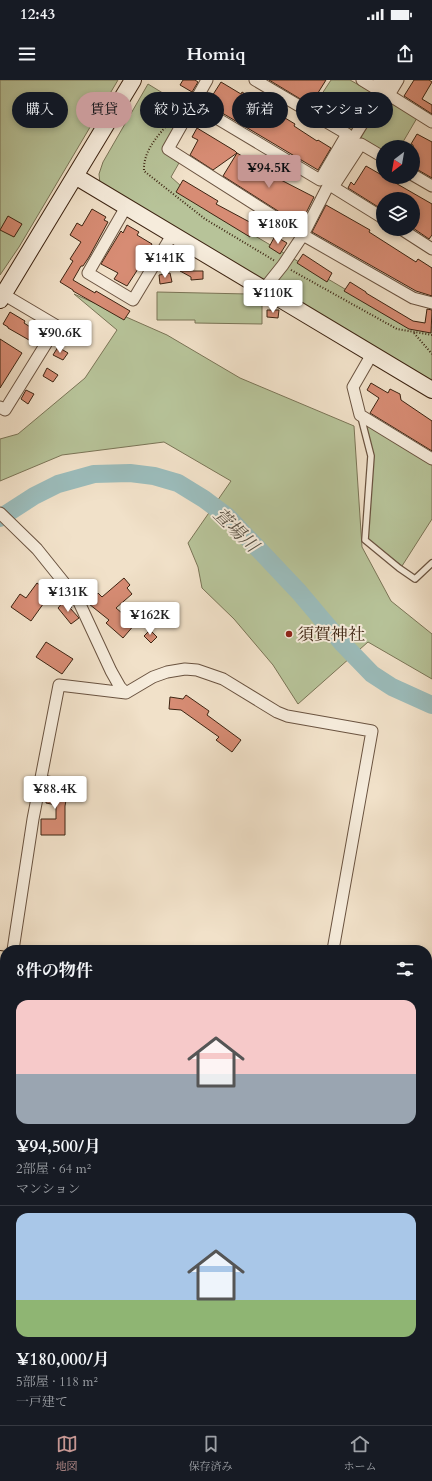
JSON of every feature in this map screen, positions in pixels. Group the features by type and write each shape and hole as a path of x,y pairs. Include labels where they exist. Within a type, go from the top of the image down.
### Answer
{"street":[{"path":"0,407 5,410 57,326 2,297 134,80"},
{"path":"200,92 207,80"},
{"path":"224,123 320,180 347,134 255,80"},
{"path":"362,80 375,88 380,80"},
{"path":"263,290 283,265 303,235 348,147 389,80"},
{"path":"398,80 389,94 432,122"},
{"path":"180,128 168,149 303,235 413,298 432,304"},
{"path":"376,153 361,144 333,187 376,214"},
{"path":"75,176 126,208 432,390"},
{"path":"420,179 432,186"},
{"path":"126,208 88,273 133,300 172,235"},
{"path":"412,236 432,248"},
{"path":"372,354 353,387 360,415 432,459"},
{"path":"0,513 29,541 78,600 111,671 120,687 126,693"},
{"path":"14,945 34,819 59,685 126,693 153,677 167,672 185,669 197,670 222,678 277,712 287,716 372,730 334,945"}],"lane":[{"path":"360,415 370,456 365,540 398,568 415,579 432,563"}],"path":[{"path":"165,128 152,144 144,160 144,171 205,219 397,329 432,335"},
{"path":"414,332 432,354"}],"green space":[{"path":"0,80 118,80 111,92 76,92 76,128 90,128 19,247 0,275"},
{"path":"331,80 350,80 371,92 323,92"},
{"path":"148,84 161,92 143,92"},
{"path":"140,98 140,128 174,128 163,152 179,163 171,177 201,204 399,321 432,327 432,386 100,184 99,174 103,162 123,128 132,128 132,112"},
{"path":"393,104 417,118 404,140 376,140 376,147 360,137 330,191 321,185 353,133 344,128 393,128"},
{"path":"157,292 248,294 262,302 262,324 195,323 195,320 157,320"},
{"path":"74,294 167,335 240,378 354,426 362,547 391,601 432,634 432,679 368,642 298,704 273,665 234,619 202,588 198,567 188,543 231,481 164,442 62,455 0,481 0,439 18,434 85,378 117,330"},
{"path":"364,422 432,463 432,519 402,566 368,539 373,457"}],"building":[{"path":"183,80 195,80 198,82 192,92 180,85"},
{"path":"269,80 326,80 318,92 296,92 296,96"},
{"path":"414,80 429,80 432,82 422,99 432,105 432,114 404,96"},
{"path":"221,82 238,92 232,92 232,119 224,114 224,92 215,92"},
{"path":"288,120 295,124 294,126 296,128 331,148 318,170 247,128 288,128"},
{"path":"197,128 237,153 213,170 190,155 198,140 192,137"},
{"path":"417,134 432,142 432,178 420,171 420,140 413,140"},
{"path":"237,153 281,180 314,197 300,225 223,176"},
{"path":"366,166 376,172 376,184 397,184 411,192 376,192 376,206 348,188 351,182 354,185"},
{"path":"183,180 218,201 216,204 257,226 250,237 176,192"},
{"path":"420,197 432,204 432,235 429,239 420,233"},
{"path":"326,205 370,230 369,232 416,262 418,259 432,268 432,296 416,291 312,232"},
{"path":"92,209 106,217 104,220 108,222 89,257 83,266 81,266 73,280 95,293 96,291 130,311 124,320 60,282 73,261 70,259 81,242 70,235 77,223 82,226"},
{"path":"8,216 22,224 14,237 0,230"},
{"path":"127,225 139,232 137,235 152,244 127,286 114,279 118,273 101,264 121,231 123,233"},
{"path":"275,236 287,243 280,254 269,247"},
{"path":"303,254 332,273 327,282 297,263"},
{"path":"176,256 188,263 184,270 171,263"},
{"path":"180,271 203,271 203,279 191,280 191,277"},
{"path":"170,273 172,282 160,284 159,275"},
{"path":"350,282 413,321 425,323 427,309 432,310 431,333 409,329 344,291"},
{"path":"267,310 279,310 278,318 267,317"},
{"path":"10,312 25,321 24,323 41,334 36,344 3,324"},
{"path":"0,339 22,353 0,388"},
{"path":"58,347 68,353 63,360 53,355"},
{"path":"47,368 58,375 53,382 43,376"},
{"path":"371,383 388,393 390,389 400,394 401,400 432,421 432,451 370,413 379,398 367,390"},
{"path":"26,390 34,394 28,404 21,399"},
{"path":"124,578 130,585 127,588 132,594 116,608 135,624 123,638 106,623 109,620 89,604 98,593 102,597"},
{"path":"37,583 51,593 31,621 11,607 20,594 26,598"},
{"path":"64,601 72,607 70,608 79,618 71,624 58,608"},
{"path":"150,630 157,637 151,643 144,636"},
{"path":"46,642 73,659 62,674 36,657"},
{"path":"186,695 209,711 207,715 241,740 232,752 216,740 219,737 181,710 169,709 170,697 183,699"},
{"path":"48,776 54,777 53,787 68,789 65,806 65,835 41,835 41,819 56,819 56,805 46,803 46,799 44,799"}],"waterway":[{"name":"萱場川","path":"0,518 34,496 58,484 94,474 130,473 154,476 178,483 204,499 228,517 299,592 342,643 372,674 392,687 432,705"}],"place":[{"name":"須賀神社","path":"289,634"}]}
